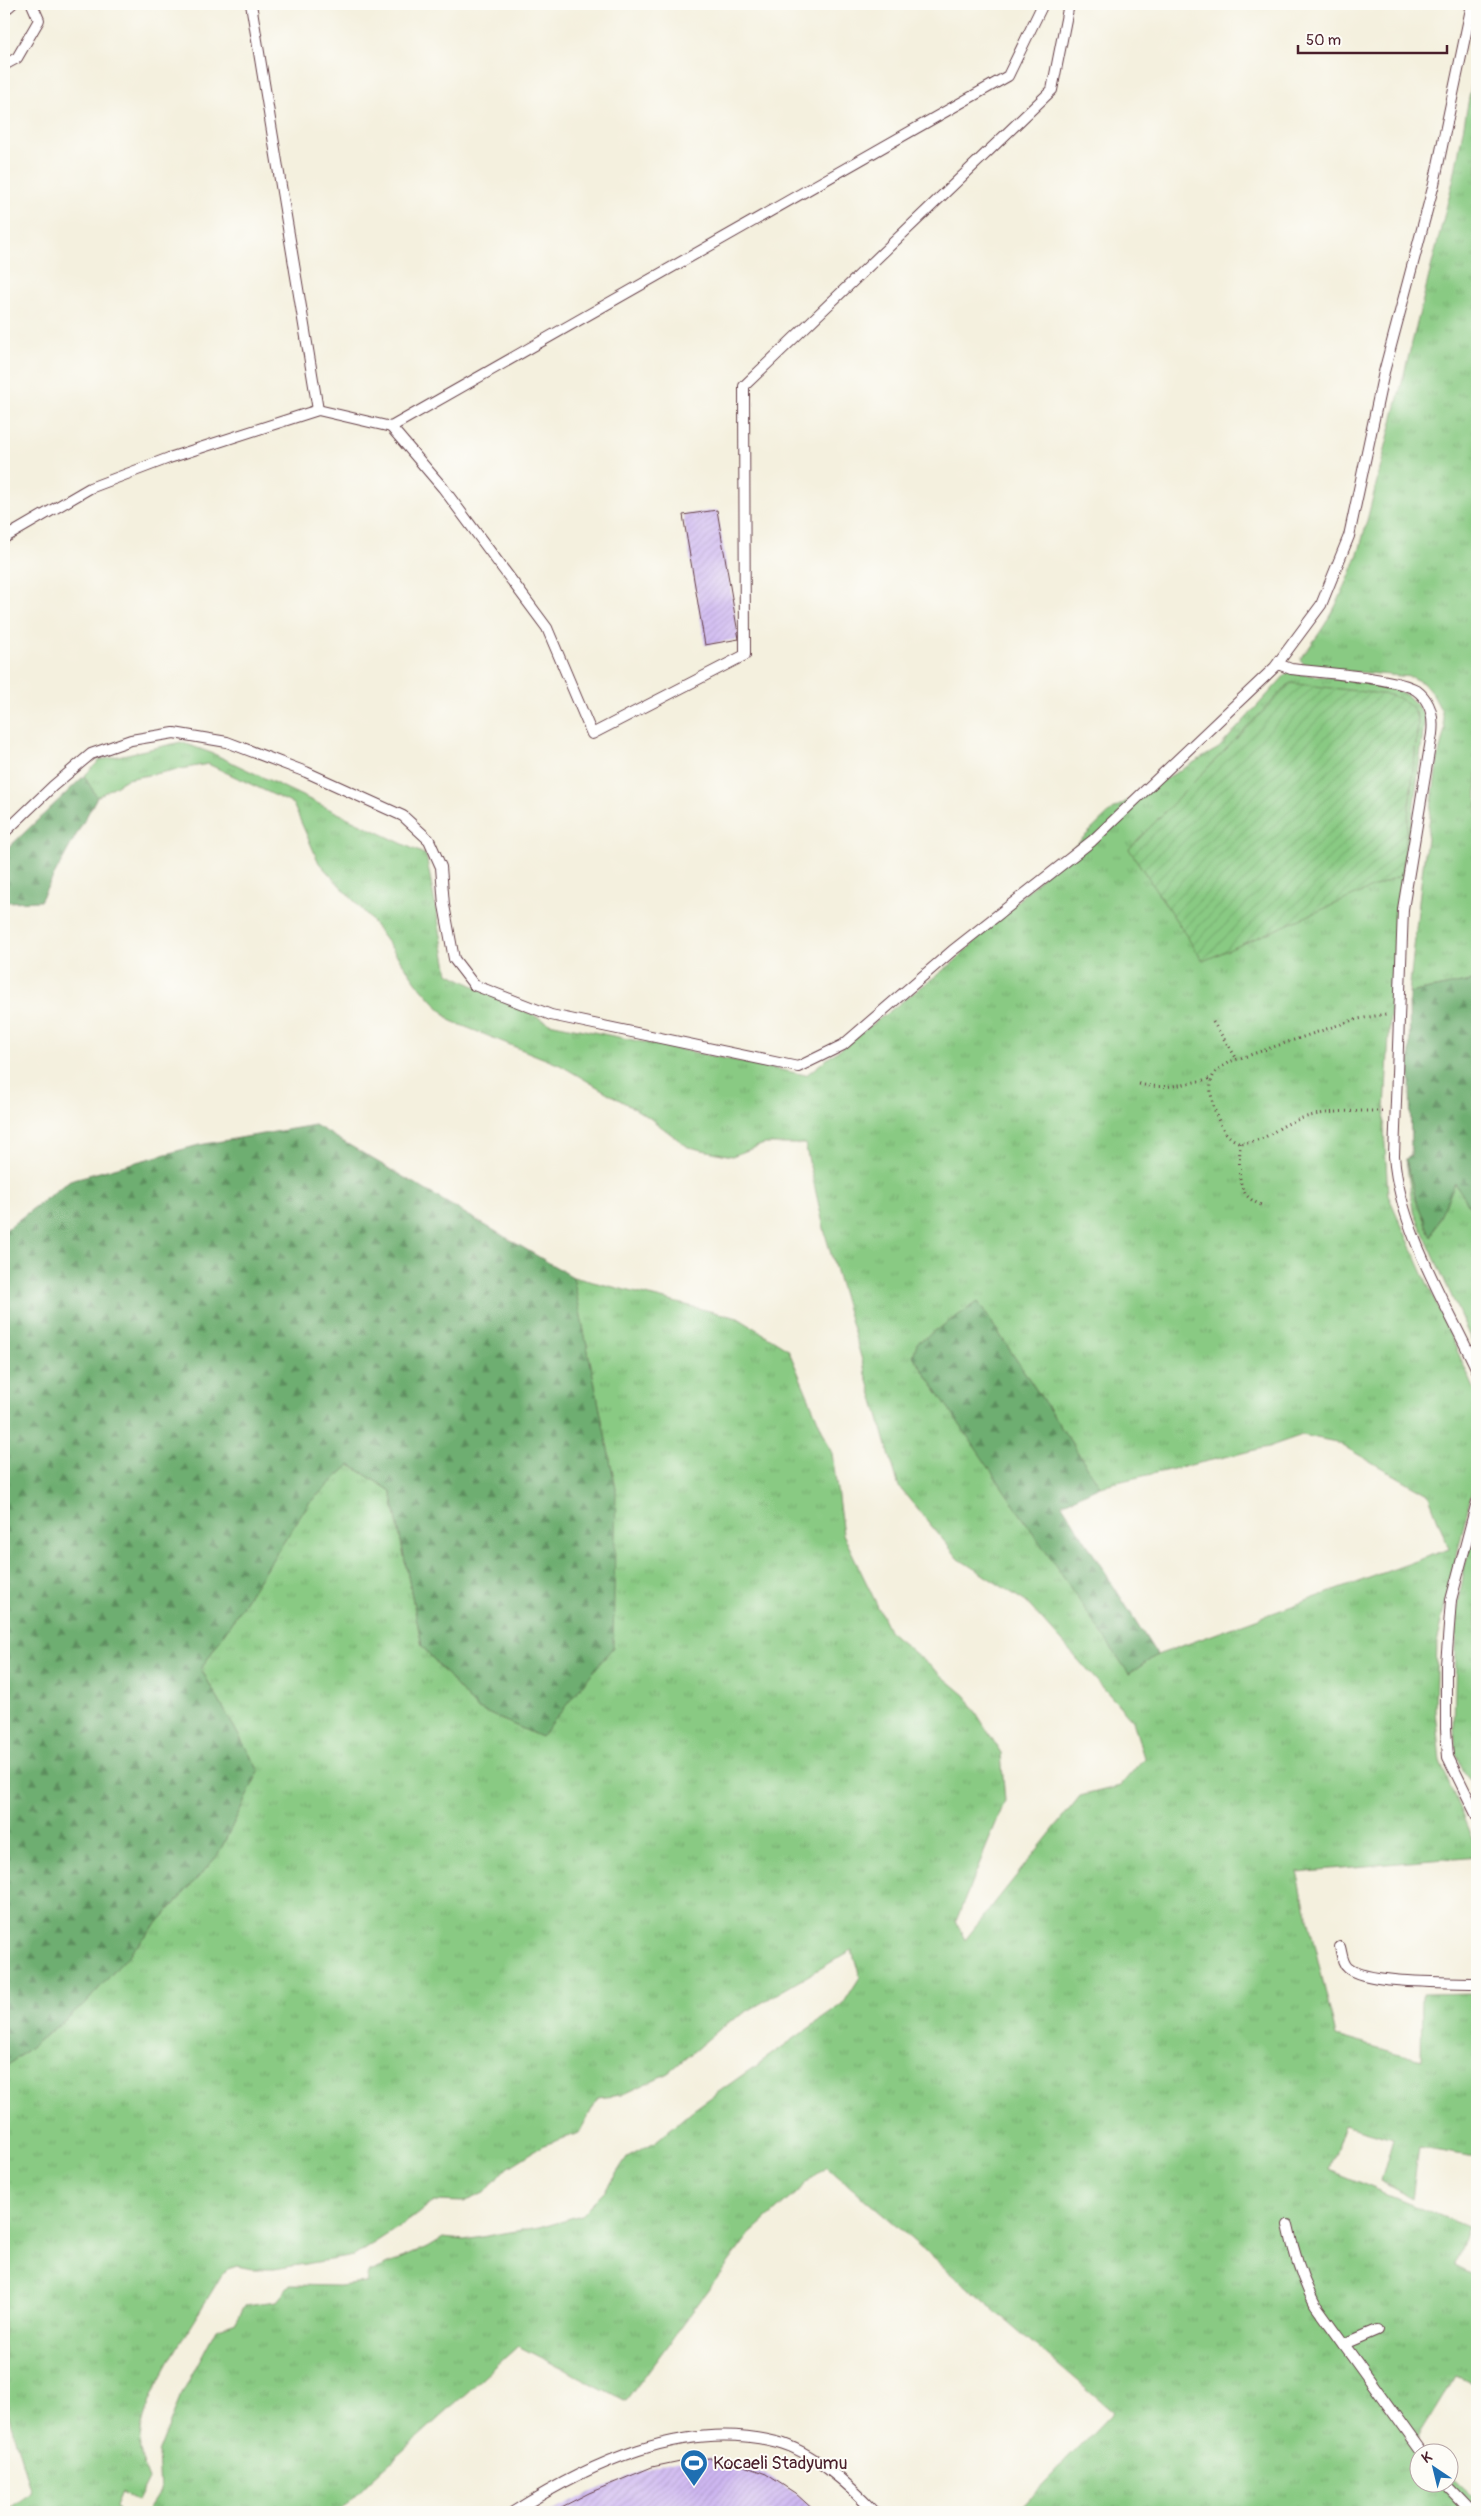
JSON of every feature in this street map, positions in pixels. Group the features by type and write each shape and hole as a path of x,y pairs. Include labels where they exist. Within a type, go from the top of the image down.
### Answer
{"lane":[{"path":"4,11 12,4"},
{"path":"4,65 17,58 40,20 32,4"},
{"path":"251,4 318,410"},
{"path":"391,427 1008,76 1043,4"},
{"path":"4,538 90,488 169,458 318,410 391,427 443,488 547,628 592,734 745,655 744,386 1052,90 1069,4"},
{"path":"4,833 53,786 91,754 131,740 174,733 227,742 306,772 403,816 429,840 441,867 444,905 454,959 474,985 551,1015 798,1068 843,1045 952,951 1092,841 1278,664 1321,605 1349,536 1384,372 1434,184 1472,4"},
{"path":"1278,664 1291,668 1407,685 1423,696 1433,714 1432,734 1403,909 1394,1156 1400,1198 1444,1302 1477,1370"},
{"path":"1477,1502 1451,1600 1447,1638 1446,1710 1448,1757 1477,1816"},
{"path":"1340,1947 1347,1968 1371,1978 1477,1983"},
{"path":"1288,2225 1296,2261 1303,2281 1315,2304 1416,2444"},
{"path":"1344,2344 1377,2330"},
{"path":"513,2512 545,2492 589,2470 644,2448 688,2439 735,2436 778,2442 820,2463 862,2498 875,2512"},
{"path":"1455,2494 1472,2512"}],"path":[{"path":"1396,1111 1337,1111 1306,1117 1291,1122 1268,1137 1240,1143 1228,1136 1214,1111 1210,1093 1212,1078 1222,1066 1238,1058 1353,1020 1399,1011"},
{"path":"1213,1022 1238,1058"},
{"path":"1139,1084 1158,1088 1173,1087 1212,1078"},
{"path":"1240,1143 1240,1180 1242,1189 1247,1197 1264,1206"}],"green space":[{"path":"1477,56 1477,980 1409,993 1422,874 1438,758 1445,728 1441,710 1433,695 1423,683 1411,677 1306,667 1300,659 1328,619 1348,579 1360,548 1454,177"},
{"path":"1288,672 1366,683 1395,690 1411,699 1425,717 1392,980 1384,1128 1388,1195 1477,1395 1477,1470 1437,1639 1435,1710 1440,1761 1477,1851 1477,1856 1297,1872 1336,2036 1421,2060 1422,1994 1477,1993 1477,2156 1419,2147 1412,2198 1381,2181 1393,2139 1344,2125 1329,2170 1468,2227 1455,2265 1477,2276 1477,2386 1456,2376 1415,2444 1408,2444 1408,2494 1458,2494 1458,2482 1477,2500 1477,2512 1016,2512 1113,2412 826,2166 749,2235 626,2401 518,2346 373,2478 339,2512 147,2512 160,2491 158,2453 180,2397 216,2329 236,2322 245,2305 277,2301 290,2285 339,2286 366,2283 368,2273 428,2247 443,2238 464,2240 539,2227 581,2215 605,2191 627,2157 655,2142 693,2110 843,2004 860,1977 852,1950 727,2023 668,2073 621,2095 598,2098 579,2133 544,2145 503,2171 485,2193 464,2202 434,2201 411,2219 354,2256 274,2269 252,2269 237,2266 228,2269 221,2276 173,2355 151,2398 140,2438 142,2459 149,2479 138,2501 122,2492 116,2506 118,2512 4,2512 31,2493 4,2400 4,2068 84,2005 218,1855 259,1771 201,1669 309,1503 350,1465 391,1491 422,1646 476,1708 541,1737 616,1489 573,1277 738,1318 788,1349 832,1453 843,1534 890,1632 966,1696 1001,1753 1005,1801 956,1921 965,1940 1080,1796 1120,1786 1144,1758 1133,1721 1026,1602 959,1559 899,1487 826,1237 805,1144 764,1144 732,1156 688,1147 647,1116 560,1065 451,1021 417,983 368,916 319,863 293,804 208,764 127,779 97,797 84,776 100,760 181,742 214,754 426,855 448,973 549,1023 806,1075 954,962 1113,809 1219,748","holes":["1416,712 1418,723 1402,874","978,1302 1100,1486 1268,1447 1302,1435 1336,1442 1428,1494 1449,1549 1157,1655 1129,1674"]},
{"path":"1290,683 1390,695 1401,699 1412,708 1418,723 1402,875 1203,961 1129,849"},
{"path":"84,776 97,797 40,901 4,902 4,852"},
{"path":"1477,980 1477,1218 1455,1183 1431,1237 1416,1200 1406,1159 1411,1155 1409,993"},
{"path":"315,1125 573,1277 616,1489 613,1647 541,1737 476,1708 422,1646 391,1491 350,1465 309,1503 201,1669 259,1771 218,1855 84,2005 4,2068 4,1231 70,1180 199,1145"},
{"path":"1406,1159 1416,1200 1431,1237 1455,1182 1477,1218 1477,1353 1413,1210"},
{"path":"978,1302 1100,1486 1062,1504 1157,1655 1129,1674 913,1356 917,1343"},
{"path":"1477,1527 1477,1788 1464,1772 1456,1754 1454,1727 1457,1612 1465,1565"}],"building":[{"path":"717,510 739,639 705,645 683,515"},
{"name":"Kocaeli Stadyumu","path":"710,2458 736,2463 766,2474 795,2493 816,2512 552,2512 589,2493 652,2467 685,2460"}],"place":[{"name":"Kocaeli Stadyumu","path":"694,2487"}]}
